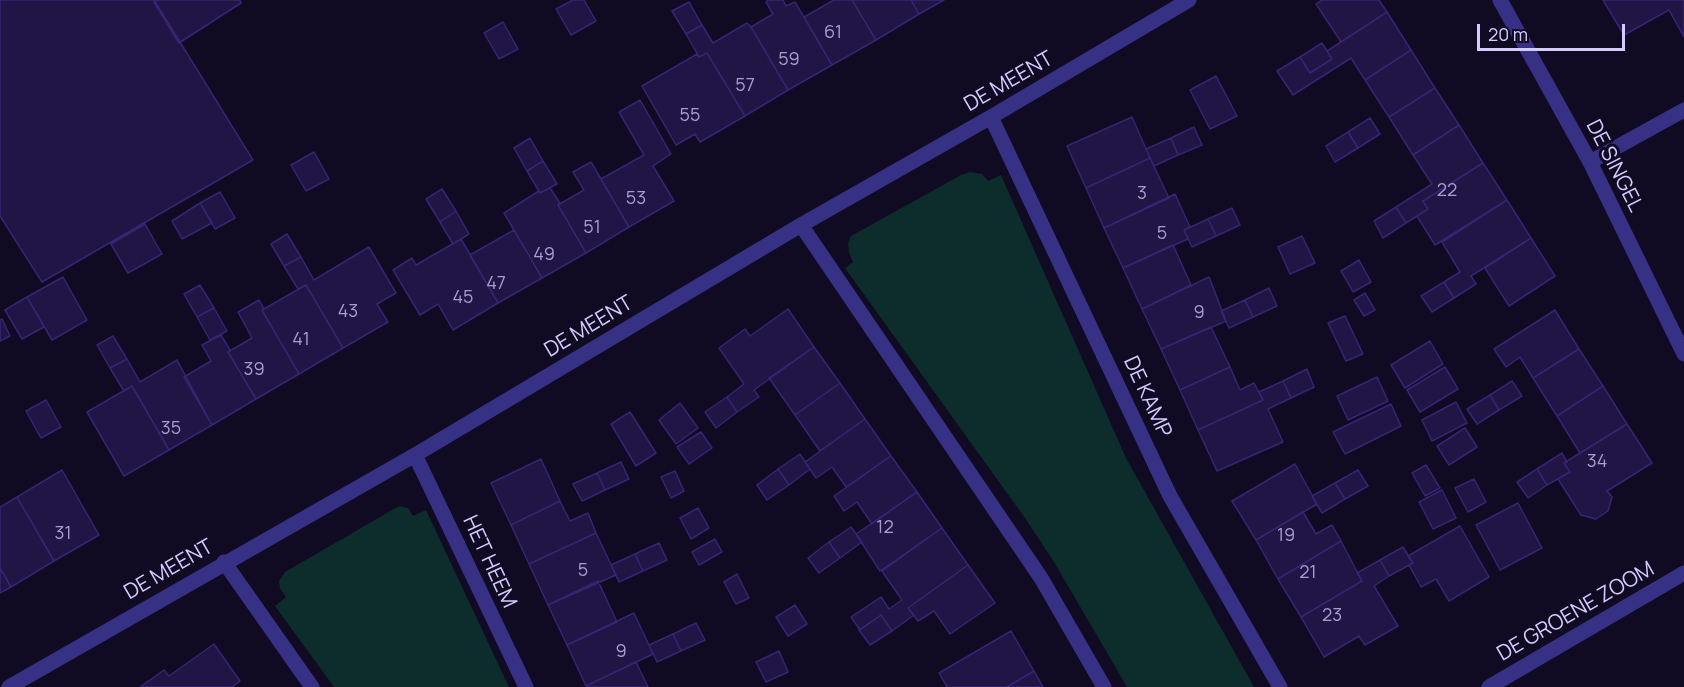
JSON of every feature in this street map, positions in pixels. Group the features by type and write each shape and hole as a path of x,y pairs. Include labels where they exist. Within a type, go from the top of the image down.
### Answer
{"street":[{"name":"DE MEENT","path":"9,687 224,562 415,455 801,225 991,117 1189,0"},
{"name":"DE SINGEL","path":"1500,0 1590,162 1684,354"},
{"path":"1590,162 1684,110"},
{"name":"DE KAMP","path":"991,117 1170,496 1280,687"},
{"path":"801,225 1041,578 1104,687"},
{"name":"HET HEEM","path":"415,455 526,687"},
{"path":"224,562 312,687"},
{"name":"DE GROENE ZOOM","path":"1489,687 1684,573"}],"green space":[{"path":"970,172 982,174 988,181 1001,175 1126,458 1254,687 1127,687 1054,562 1025,518 845,268 853,262 848,243 851,236"},
{"path":"399,506 408,508 413,516 426,510 509,687 334,687 275,606 286,597 280,588 279,581 285,572"}],"building":[{"path":"0,0 154,0 253,160 42,282 0,216"},
{"path":"157,0 240,0 241,3 179,43 154,2"},
{"path":"573,0 584,0 596,21 571,35 556,9"},
{"path":"783,0 786,6 795,2 832,65 788,90 751,27 773,14 766,2"},
{"path":"834,0 852,0 876,40 832,65 804,17"},
{"path":"852,0 911,0 919,14 876,40"},
{"path":"911,0 944,0 919,14"},
{"path":"1322,0 1379,0 1387,12 1341,42 1316,4"},
{"path":"1603,0 1684,0 1684,37 1669,10 1624,35"},
{"path":"689,2 702,25 686,34 672,11"},
{"path":"1387,12 1411,50 1365,80 1351,58 1293,95 1277,71 1300,57 1310,73 1332,59 1327,51"},
{"path":"503,22 518,49 499,59 484,33"},
{"path":"747,23 788,90 745,116 707,53 699,57 686,34 702,25 713,43"},
{"path":"1322,43 1332,59 1310,73 1300,57"},
{"path":"1411,50 1435,88 1389,117 1365,80"},
{"path":"707,53 745,116 700,142 695,134 676,145 642,86 697,54 699,57"},
{"path":"1216,76 1237,116 1210,129 1190,90"},
{"path":"1435,88 1459,125 1413,155 1389,117"},
{"path":"640,100 671,154 653,166 674,201 629,227 601,179 644,155 619,112"},
{"path":"1132,117 1150,158 1086,188 1067,146"},
{"path":"1370,118 1380,134 1358,148 1348,132"},
{"path":"1459,125 1483,163 1423,201 1428,209 1406,223 1396,207 1432,184 1413,155"},
{"path":"1194,127 1202,145 1178,155 1171,138"},
{"path":"1348,132 1358,148 1335,162 1326,146"},
{"path":"530,138 543,161 527,171 514,148"},
{"path":"1171,138 1178,155 1154,166 1146,149"},
{"path":"314,152 329,179 306,191 291,165"},
{"path":"1150,158 1169,198 1104,228 1086,188"},
{"path":"543,161 557,184 540,193 527,171"},
{"path":"591,162 629,227 586,253 558,205 584,190 573,172"},
{"path":"1483,163 1507,200 1435,245 1417,216 1428,209 1423,201"},
{"path":"550,188 586,253 542,278 504,213 539,191 540,193"},
{"path":"442,189 456,211 440,222 426,199"},
{"path":"220,192 235,218 215,229 200,203"},
{"path":"1175,194 1190,227 1184,230 1188,239 1123,268 1104,228"},
{"path":"1507,200 1531,238 1471,276 1476,284 1454,298 1444,282 1460,272 1442,242"},
{"path":"200,203 212,223 182,239 172,221"},
{"path":"1396,207 1406,223 1383,238 1374,221"},
{"path":"1232,208 1240,225 1216,236 1208,219"},
{"path":"456,211 469,234 453,244 440,222"},
{"path":"1208,219 1216,236 1192,247 1184,230"},
{"path":"145,224 162,254 128,273 111,244"},
{"path":"514,230 542,278 498,303 470,255"},
{"path":"287,234 301,257 284,266 271,244"},
{"path":"1302,236 1315,263 1290,274 1278,247"},
{"path":"1531,238 1555,276 1509,306 1485,268"},
{"path":"461,239 498,303 453,330 438,304 420,315 393,270 412,258 416,265"},
{"path":"1173,245 1191,285 1142,309 1123,268"},
{"path":"369,247 396,293 377,304 388,322 343,348 306,285 298,289 284,266 301,257 314,280"},
{"path":"1359,260 1371,282 1353,292 1341,271"},
{"path":"63,277 87,320 52,340 27,297"},
{"path":"1209,277 1226,321 1161,349 1142,309"},
{"path":"1444,282 1454,298 1432,312 1421,296"},
{"path":"200,285 214,308 197,317 184,294"},
{"path":"306,285 343,348 299,374 262,310"},
{"path":"1269,288 1277,306 1253,317 1245,300"},
{"path":"1365,293 1375,310 1364,316 1354,300"},
{"path":"27,297 44,327 22,339 5,310"},
{"path":"259,300 264,309 262,310 299,374 256,399 228,352 252,338 238,312"},
{"path":"1245,300 1253,317 1229,328 1221,311"},
{"path":"214,308 227,331 210,340 197,317"},
{"path":"788,309 814,347 754,390 759,397 737,412 727,397 744,384 719,348 745,329 750,336"},
{"path":"1555,310 1579,349 1533,378 1520,357 1506,367 1494,349"},
{"path":"1345,316 1363,354 1346,361 1328,323"},
{"path":"2,319 10,336 0,341 0,320"},
{"path":"1211,327 1230,367 1180,390 1161,349"},
{"path":"221,335 230,350 228,352 256,399 212,425 184,377 211,361 202,345"},
{"path":"113,336 127,359 110,368 97,345"},
{"path":"1430,341 1443,364 1405,388 1391,365"},
{"path":"814,347 840,383 795,415 769,378"},
{"path":"1579,349 1603,386 1557,416 1533,378"},
{"path":"127,359 140,382 177,360 212,425 169,450 132,386 124,391 110,368"},
{"path":"1230,367 1240,390 1254,383 1263,400 1198,430 1180,390"},
{"path":"1445,367 1458,389 1420,412 1407,390"},
{"path":"1307,369 1314,387 1291,398 1283,381"},
{"path":"1377,377 1388,401 1348,420 1337,396"},
{"path":"1283,381 1291,398 1268,409 1283,442 1217,471 1198,430 1263,400 1259,392"},
{"path":"1512,381 1522,396 1499,410 1490,395"},
{"path":"840,383 865,419 820,451 795,415"},
{"path":"132,386 169,450 124,476 87,412"},
{"path":"1603,386 1627,424 1580,453 1557,416"},
{"path":"1490,395 1499,410 1477,424 1467,409"},
{"path":"727,397 737,412 716,428 705,412"},
{"path":"46,400 61,427 41,438 26,411"},
{"path":"1456,402 1467,423 1432,441 1422,420"},
{"path":"680,403 698,428 676,444 659,420"},
{"path":"1391,404 1401,426 1345,454 1333,432"},
{"path":"630,412 656,453 636,466 611,424"},
{"path":"865,419 891,456 846,487 832,467 816,478 805,462"},
{"path":"1627,424 1652,463 1607,491 1612,497 1608,511 1596,519 1581,515 1558,479 1570,472 1564,463"},
{"path":"1465,428 1477,447 1449,465 1437,446"},
{"path":"701,432 712,448 689,464 677,447"},
{"path":"1562,453 1567,462 1564,463 1570,472 1547,485 1537,469"},
{"path":"800,454 810,469 789,485 778,469"},
{"path":"891,456 917,492 872,524 857,502 844,511 834,496"},
{"path":"541,459 560,501 511,525 491,483"},
{"path":"621,462 629,479 605,490 597,473"},
{"path":"1295,464 1317,504 1256,540 1232,501"},
{"path":"1426,465 1440,488 1425,496 1412,473"},
{"path":"778,469 789,485 767,500 757,485"},
{"path":"1537,469 1547,485 1528,498 1517,482"},
{"path":"62,470 99,535 54,561 17,497"},
{"path":"1358,470 1368,486 1345,499 1335,483"},
{"path":"675,471 684,491 671,498 661,477"},
{"path":"597,473 605,490 582,501 573,484"},
{"path":"1474,479 1486,502 1468,512 1455,488"},
{"path":"1335,483 1345,499 1322,513 1312,496"},
{"path":"1442,490 1456,518 1433,529 1419,502"},
{"path":"917,492 942,528 880,571 856,534"},
{"path":"17,497 54,561 11,587 0,568 0,507"},
{"path":"560,501 570,521 588,513 596,533 529,564 511,525"},
{"path":"1518,503 1542,548 1500,570 1476,525"},
{"path":"698,508 709,528 691,539 680,518"},
{"path":"1303,512 1316,534 1332,525 1341,541 1278,579 1256,540"},
{"path":"1460,526 1489,577 1449,601 1436,579 1421,587 1409,565 1413,563 1408,556"},
{"path":"851,527 862,542 840,558 829,542"},
{"path":"942,528 968,565 908,608 914,615 892,631 881,615 860,630 851,617 881,597 889,609 902,600 882,571"},
{"path":"596,533 616,575 548,605 529,564"},
{"path":"715,539 722,552 699,565 692,552"},
{"path":"1341,541 1362,581 1301,617 1278,579"},
{"path":"829,542 840,558 819,573 808,558"},
{"path":"659,543 667,560 643,571 635,554"},
{"path":"1403,547 1413,563 1389,576 1380,560"},
{"path":"635,554 643,571 619,582 611,565"},
{"path":"1380,560 1389,576 1374,586 1398,626 1365,645 1359,636 1324,657 1301,617 1362,581 1357,573"},
{"path":"968,565 995,603 950,634 934,611 918,621 908,608"},
{"path":"0,568 11,587 0,593"},
{"path":"737,574 749,598 736,604 724,582"},
{"path":"598,581 617,622 567,645 548,605"},
{"path":"795,605 807,624 788,636 776,617"},
{"path":"634,613 653,654 586,686 567,645"},
{"path":"881,615 892,631 870,645 859,630"},
{"path":"696,623 705,640 681,651 673,634"},
{"path":"1011,631 1034,671 1007,687 947,687 939,673"},
{"path":"673,634 681,651 657,662 649,645"},
{"path":"214,644 240,681 232,687 140,687 164,670 169,676"},
{"path":"779,651 788,672 766,682 756,662"},
{"path":"636,662 648,687 586,686"},
{"path":"1034,671 1043,687 1007,687"}]}
